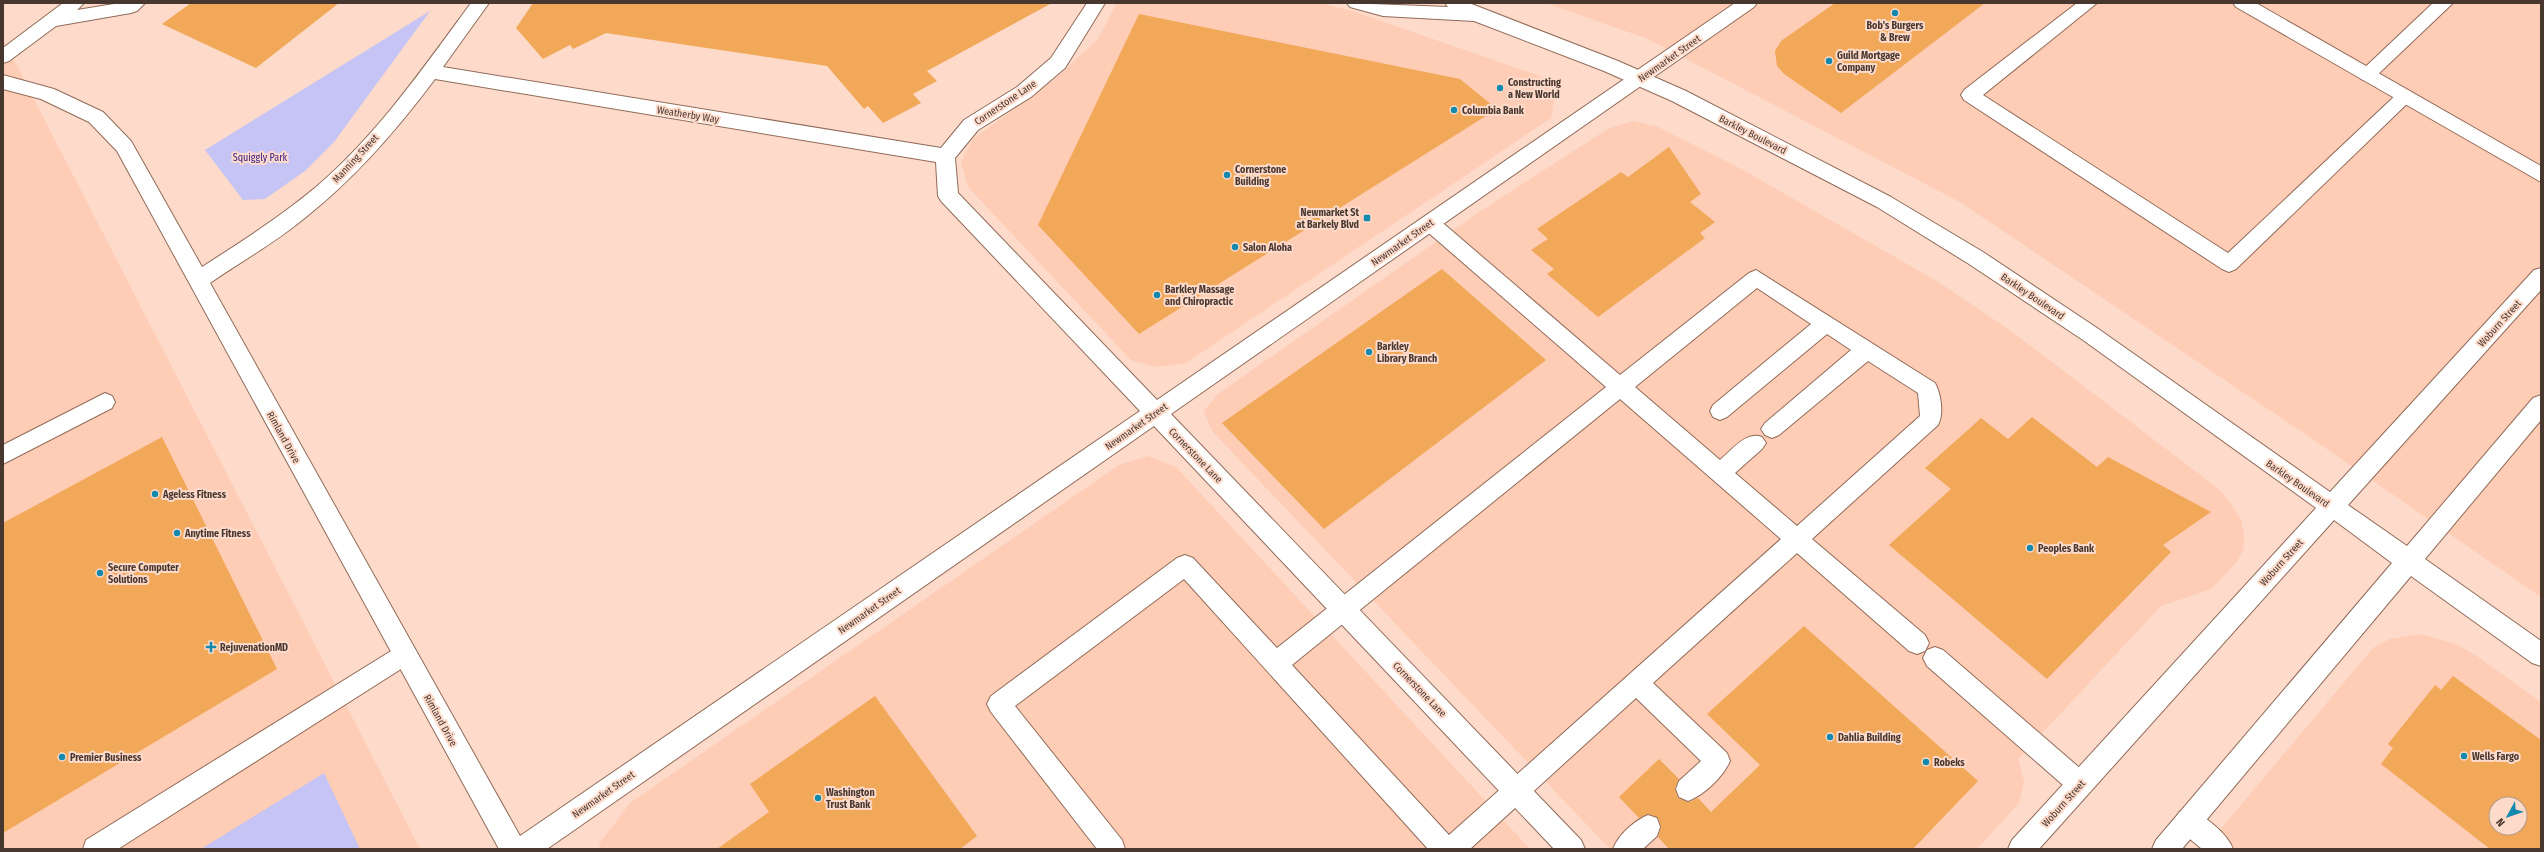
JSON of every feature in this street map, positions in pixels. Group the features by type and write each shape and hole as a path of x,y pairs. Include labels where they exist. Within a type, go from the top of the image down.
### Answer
{"street":[{"name":"Manning Street","path":"198,280 298,213 342,174 431,72 480,3"},
{"name":"Cornerstone Lane","path":"1096,3 1058,63 1024,92 971,125 945,156 948,196 1572,849"},
{"name":"Barkley Boulevard","path":"1356,3 1383,10 1480,16"},
{"name":"Barkley Boulevard","path":"1454,3 1480,16 1554,43 1679,96 1855,186 1963,250 2090,334 2541,655"},
{"name":"Newmarket Street","path":"524,849 1748,3"},
{"path":"2242,3 2541,175"},
{"name":"Weatherby Way","path":"431,72 945,156"},
{"name":"Rimland Drive","path":"3,82 47,94 96,118 124,146 513,849"},
{"name":"Woburn Street","path":"2021,849 2541,276"},
{"path":"2165,849 2541,404"}],"lane":[{"path":"3,57 75,3"},
{"path":"52,21 131,7 136,3"},
{"path":"2088,3 1970,95 2229,264 2405,97"},
{"path":"2367,75 2444,3"},
{"path":"1430,223 1917,643"},
{"path":"1275,664 1756,278 1928,389 1931,419 1451,849"},
{"path":"1720,412 1826,323"},
{"path":"1772,429 1867,349"},
{"path":"3,455 105,402"},
{"path":"1720,473 1755,443"},
{"path":"1113,849 999,704 1184,565 1445,849"},
{"path":"95,849 404,654"},
{"path":"1935,658 2080,784"},
{"path":"1636,682 1718,761 1688,789"},
{"path":"2188,822 2221,849"},
{"path":"1625,849 1648,827"}],"shaded area":[{"path":"1117,3 1320,3 1352,11 1540,76 1555,97 1551,118 1186,363 1156,367 1131,360 968,187 961,162 973,139 1054,80 1098,39"},
{"path":"1546,3 2541,3 2541,597 2314,440 1960,202 1648,39"},
{"path":"5,43 420,849 3,849 3,44"},
{"path":"1632,121 1656,126 1745,171 1935,280 2011,331 2203,477 2222,492 2241,519 2244,536 2243,550 2236,563 2211,589 2161,606 2018,759 2024,782 2019,803 1977,849 1610,849 1212,431 1204,411 1218,394 1479,212 1608,129"},
{"path":"1148,456 1176,467 1530,849 600,849 599,844 630,803 1119,465"},
{"path":"2420,634 2456,644 2478,657 2541,702 2541,849 2204,849 2373,648 2390,639"}],"green space":[{"name":"Squiggly Park","path":"430,11 334,142 305,171 265,199 243,200 205,150"},
{"path":"324,773 360,849 201,849"}],"building":[{"path":"191,3 339,3 256,68 162,24"},
{"path":"533,3 1052,3 927,71 937,81 913,94 921,103 883,123 868,106 864,109 827,66 606,33 573,49 570,45 543,59 516,28"},
{"path":"1835,3 1985,3 1841,113 1784,74 1777,66 1775,51 1781,41"},
{"name":"Cornerstone Building","path":"1139,14 1460,79 1497,109 1139,334 1038,225"},
{"path":"1669,147 1701,194 1690,202 1715,222 1700,233 1705,238 1598,317 1547,274 1554,269 1531,250 1548,239 1537,229 1621,172 1628,177"},
{"path":"1442,269 1546,360 1324,529 1222,423"},
{"name":"Peoples Bank","path":"2032,417 2097,467 2108,457 2211,512 2163,545 2171,552 2047,679 1889,545 1951,489 1925,468 1981,418 2008,439"},
{"path":"162,437 277,669 3,833 3,523"},
{"name":"Dahlia Building","path":"1804,626 1978,781 1913,849 1669,849 1658,837 1661,827 1658,818 1648,814 1639,818 1619,797 1659,759 1679,779 1675,788 1678,798 1689,802 1698,798 1711,812 1760,765 1707,714"},
{"name":"Wells Fargo","path":"2453,676 2541,740 2541,849 2490,849 2381,764 2393,748 2388,744 2435,685 2441,690"},
{"path":"875,696 977,836 960,849 717,849 769,812 750,784"}],"place":[{"name":"Bob's Burgers & Brew","path":"1895,13"},
{"name":"Guild Mortgage Company","path":"1829,61"},
{"name":"Constructing a New World","path":"1500,88"},
{"name":"Columbia Bank","path":"1454,110"},
{"name":"Cornerstone Building","path":"1227,175"},
{"name":"Newmarket St at Barkely Blvd","path":"1367,218"},
{"name":"Salon Aloha","path":"1235,247"},
{"name":"Barkley Massage and Chiropractic","path":"1157,295"},
{"name":"Barkley Library Branch","path":"1369,352"},
{"name":"Ageless Fitness","path":"155,494"},
{"name":"Anytime Fitness","path":"177,533"},
{"name":"Peoples Bank","path":"2030,548"},
{"name":"Secure Computer Solutions","path":"100,573"},
{"name":"RejuvenationMD","path":"211,647"},
{"name":"Dahlia Building","path":"1830,737"},
{"name":"Wells Fargo","path":"2464,756"},
{"name":"Premier Business","path":"62,757"},
{"name":"Robeks","path":"1926,762"},
{"name":"Washington Trust Bank","path":"818,798"}]}
